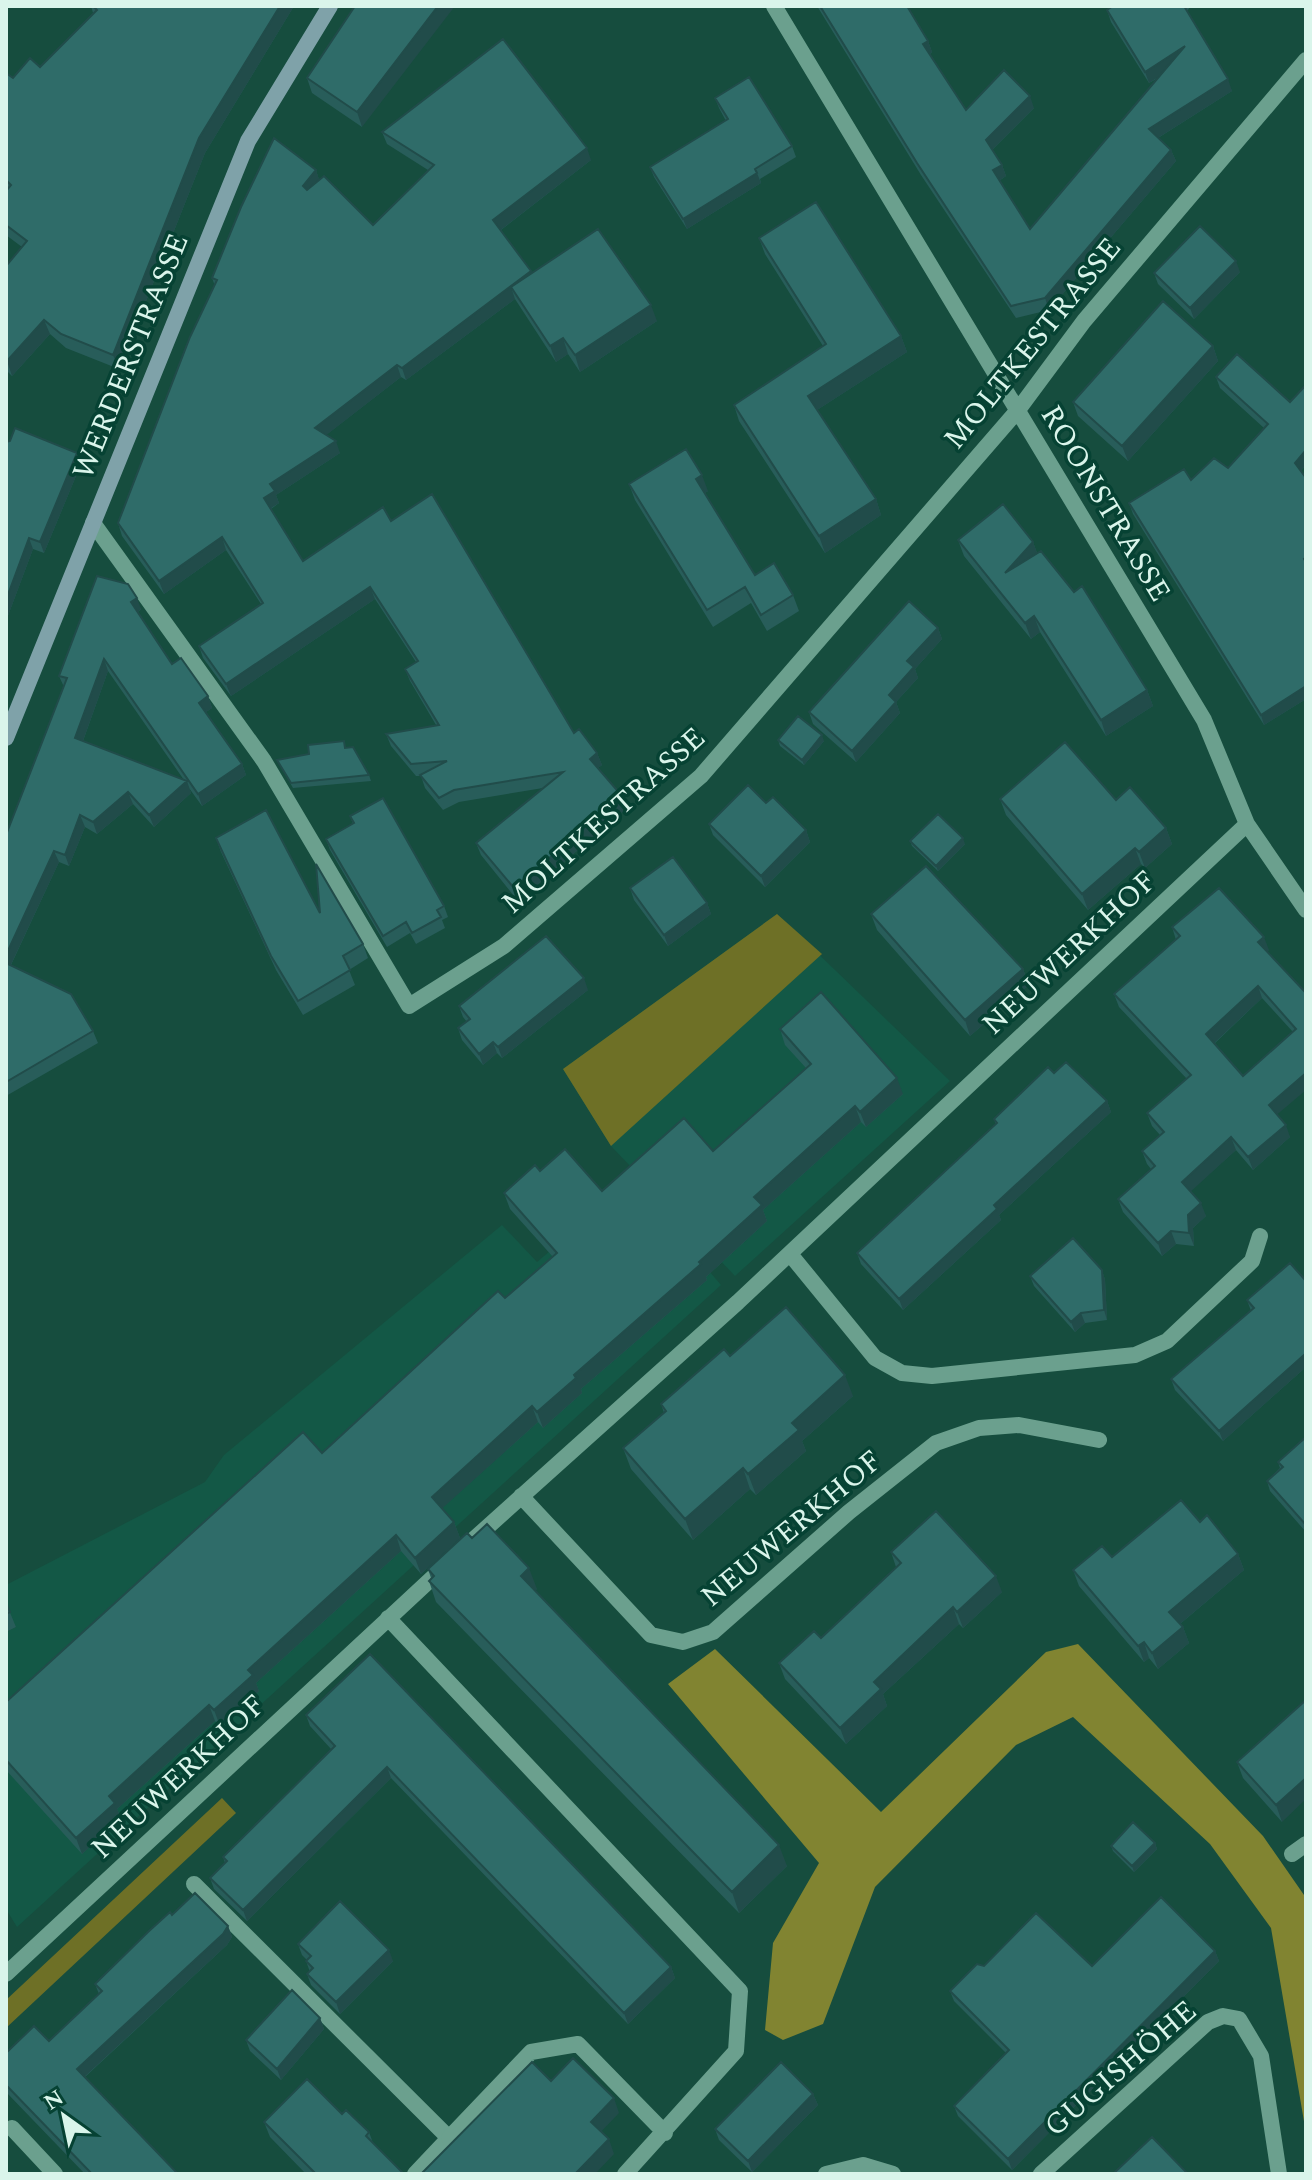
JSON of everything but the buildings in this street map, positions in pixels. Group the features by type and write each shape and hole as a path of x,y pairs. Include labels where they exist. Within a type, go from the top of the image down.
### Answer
{"street":[{"name":"WERDERSTRASSE","path":"6,738 248,141 330,6"},
{"name":"ROONSTRASSE","path":"774,6 1204,720 1247,824 1306,910"},
{"name":"MOLTKESTRASSE","path":"93,523 264,761 409,1006 504,946 701,776 1018,410 1084,321 1306,60"},
{"name":"NEUWERKHOF","path":"6,1974 388,1618 790,1254 1247,824"},
{"path":"790,1254 875,1358 902,1373 932,1376 1135,1355 1167,1341 1252,1261 1260,1236"},
{"name":"NEUWERKHOF","path":"521,1496 651,1635 683,1642 713,1632 849,1512 936,1443 979,1428 1019,1425 1099,1440"},
{"path":"388,1618 740,1991 736,2051 625,2174"},
{"path":"194,1884 449,2138"},
{"name":"GUGISHÖHE","path":"1041,2174 1208,2022 1223,2016 1239,2019 1261,2056 1279,2174"},
{"path":"415,2174 531,2052 578,2044 665,2133"},
{"path":"12,2128 55,2174"},
{"path":"826,2174 863,2165 893,2174"}],"shaded area":[{"path":"777,914 950,1081 735,1276 611,1146 563,1069"},
{"path":"777,914 822,954 611,1146 563,1069"},
{"path":"632,1181 721,1285 17,1927 6,1909 6,1632 16,1627 6,1609 6,1585 205,1482 224,1455 502,1225 537,1262"},
{"path":"1078,1644 1263,1836 1304,1895 1306,2133 1271,1928 1210,1844 1073,1717 1016,1745 875,1887 823,2024 783,2040 765,2030 773,1943 819,1863 668,1684 715,1649 881,1812 1046,1652"},
{"path":"222,1798 236,1813 6,2028 6,2000"}]}
